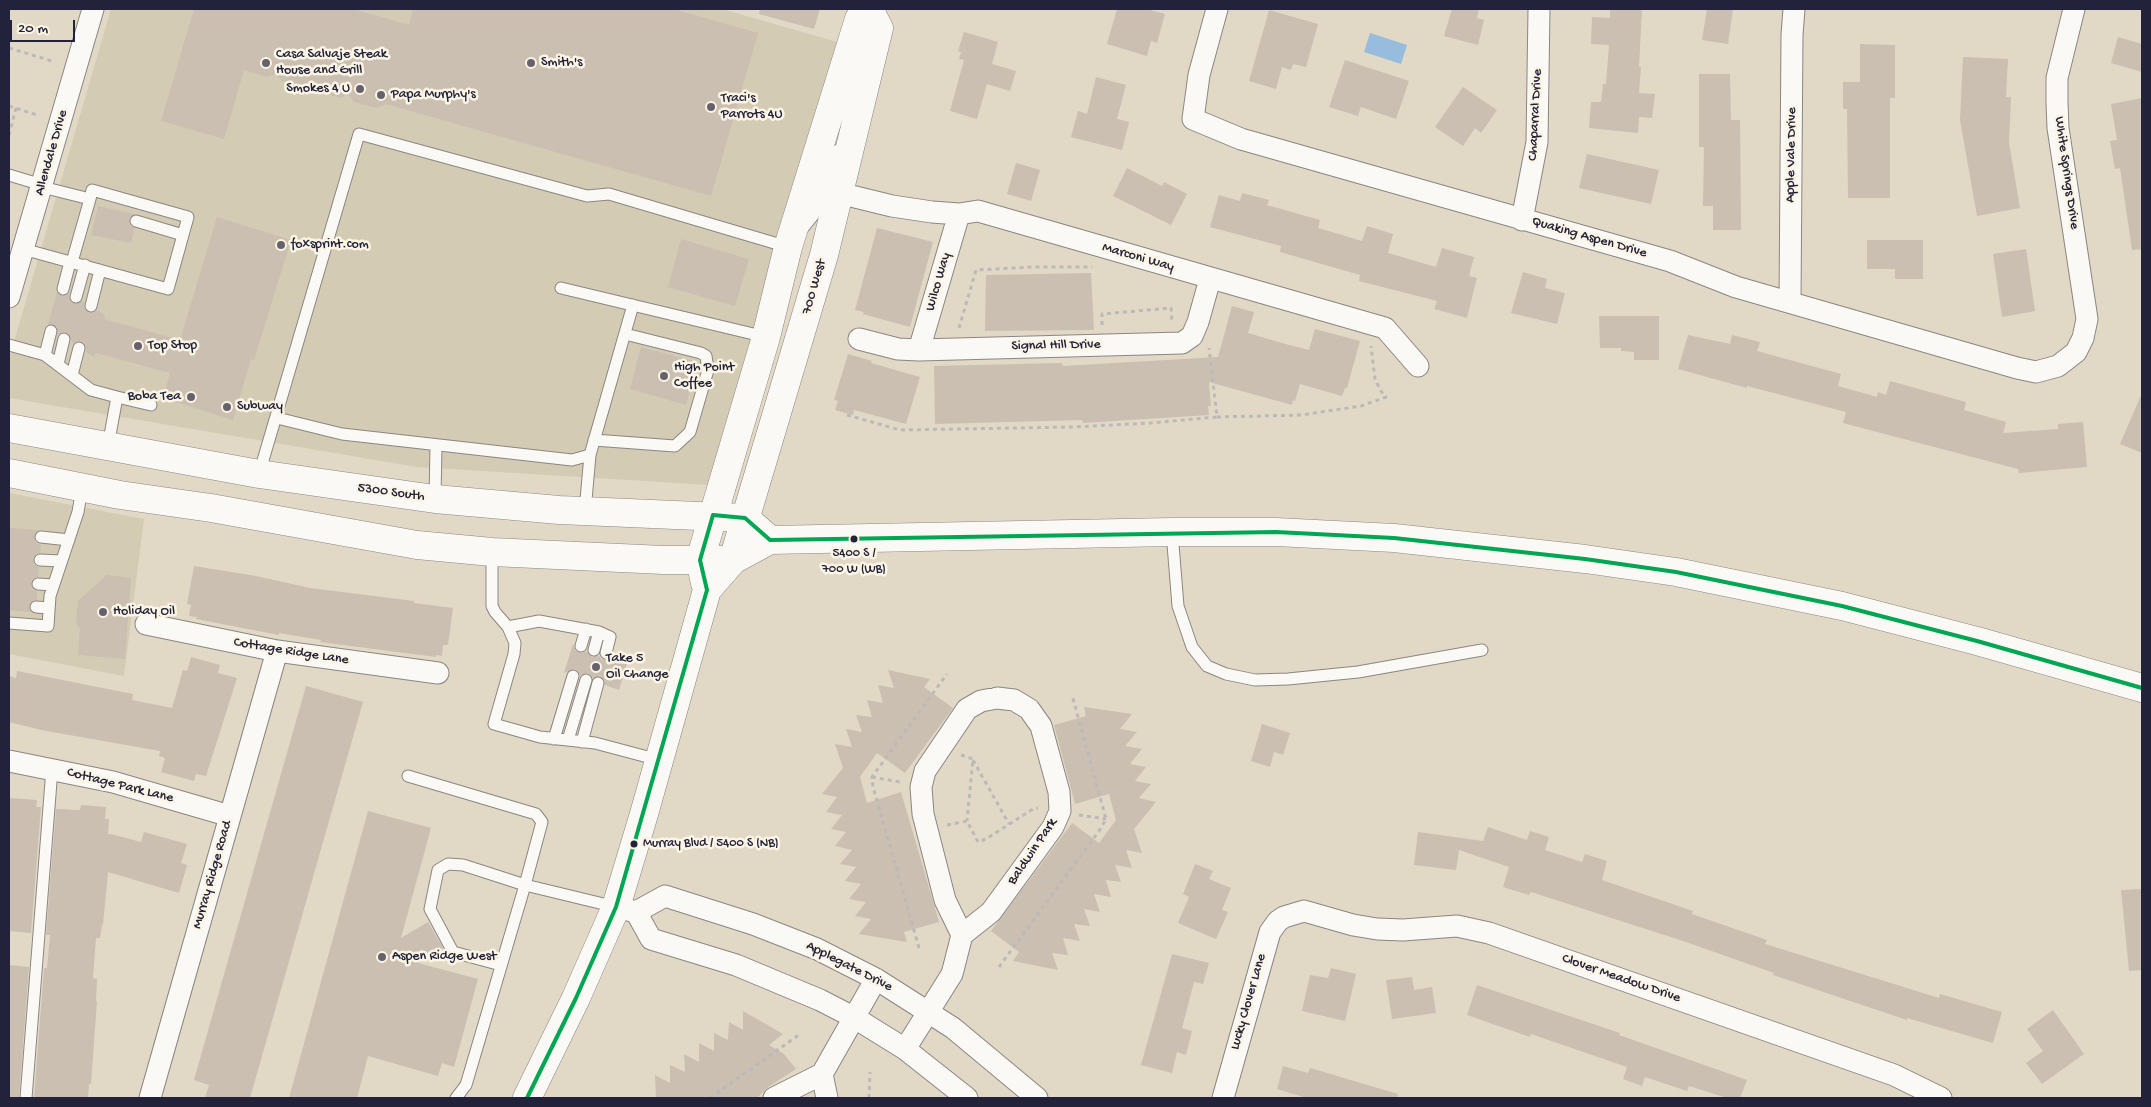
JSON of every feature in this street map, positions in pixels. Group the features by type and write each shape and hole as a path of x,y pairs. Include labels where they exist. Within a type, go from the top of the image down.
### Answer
{"main road":[{"name":"700 West","path":"700,560 766,336 788,247 859,19 872,11 879,28 824,255 733,560"},
{"name":"5300 South","path":"9,428 259,474 435,499 584,511 713,515 745,518"},
{"path":"9,473 82,488 417,545 492,552 733,560"},
{"path":"745,518 770,540"},
{"path":"527,1098 576,998 626,909 659,760 707,590 733,560 770,540 1172,532 1276,532 1394,538 1586,559 1676,572 1860,611 2142,688"},
{"path":"700,560 707,590"}],"street":[{"name":"Allendale Drive","path":"9,296 93,9"},
{"name":"Quaking Aspen Drive","path":"1217,9 1198,75 1193,119 1241,139 1670,261 1736,287 2036,372 2053,368 2068,360 2076,352 2083,338"},
{"name":"Chaparral Drive","path":"1522,220 1537,142 1539,9"},
{"name":"Apple Vale Drive","path":"1790,302 1792,35 1794,9"},
{"name":"White Springs Drive","path":"2074,9 2057,78 2057,102 2058,128 2087,319 2083,338"},
{"name":"Marconi Way","path":"839,193 892,206 932,212 959,214 978,211 1385,328 1418,366"},
{"name":"Wilco Way","path":"920,350 959,214"},
{"name":"Signal Hill Drive","path":"859,339 898,349 920,350 1182,343 1192,336 1198,322 1210,279"},
{"name":"Cottage Ridge Lane","path":"146,624 277,652 438,673"},
{"name":"Murray Ridge Road","path":"150,1098 277,652"},
{"name":"Baldwin Park","path":"997,698 1014,700 1029,709 1042,726 1059,792 1060,810 1053,828 991,912 962,935 945,900 927,830 923,814 921,787 925,771 967,708 981,701 997,698"},
{"name":"Cottage Park Lane","path":"9,761 113,782 230,816"},
{"name":"Applegate Drive","path":"626,909 665,896 786,936 817,949 876,979 953,1028 1037,1098"},
{"path":"626,909 651,939 736,965 820,1000 855,1018 905,1048 967,1098"},
{"name":"Clover Meadow Drive","path":"1290,914 1304,911 1312,912 1353,925 1377,929 1403,930 1450,926 1479,930 1894,1075 1941,1098"},
{"name":"Lucky Clover Lane","path":"1222,1098 1267,939 1278,921 1290,914"},
{"path":"905,1048 952,974 962,935"},
{"path":"774,1098 822,1074 876,979"},
{"path":"822,1074 828,1098"}],"lane":[{"path":"259,474 359,134 588,196 609,194 788,247 816,212 830,167 864,89"},
{"path":"9,175 90,199"},
{"path":"23,249 71,262 168,289 188,217 92,190 90,199 91,212 71,262 63,289"},
{"path":"136,221 183,236"},
{"path":"76,297 84,266"},
{"path":"91,306 100,270"},
{"path":"561,288 766,336"},
{"path":"584,511 590,455 633,304"},
{"path":"45,355 52,331"},
{"path":"594,440 675,446 690,432 708,370 706,356 701,353 625,334"},
{"path":"58,364 64,339"},
{"path":"9,344 45,355 91,390 151,406"},
{"path":"72,375 79,348"},
{"path":"108,446 117,397"},
{"path":"277,418 342,434 572,460 590,455"},
{"path":"435,499 436,445"},
{"path":"9,623 48,626 49,608 54,586 78,512 82,488"},
{"path":"1172,532 1178,606 1192,647 1207,666 1226,674 1255,680 1288,679 1358,672 1482,650"},
{"path":"41,537 69,540"},
{"path":"492,552 492,606 508,627 515,643 514,654 494,724 540,737 595,743 659,760"},
{"path":"40,560 61,561"},
{"path":"38,584 54,586"},
{"path":"36,607 49,608"},
{"path":"508,627 539,620 599,632 610,637 606,653"},
{"path":"581,646 586,629"},
{"path":"594,650 599,632"},
{"path":"554,738 573,676"},
{"path":"568,740 586,680"},
{"path":"582,742 598,683"},
{"path":"26,1098 52,769"},
{"path":"408,776 536,814 542,822 466,1086 456,1098"},
{"path":"501,965 453,952 430,909 438,870 448,864 463,864 525,885 626,909"}],"path":[{"path":"9,48 52,61"},
{"path":"9,106 37,115"},
{"path":"9,136 16,108"},
{"path":"957,335 976,270 1032,267 1092,267 1099,261"},
{"path":"1102,332 1102,314 1171,308 1172,326 1179,324"},
{"path":"847,415 900,430 1072,427 1217,417 1301,414 1361,406 1386,397 1374,378 1373,350 1368,341"},
{"path":"1208,347 1217,417"},
{"path":"941,747 973,759 1009,824"},
{"path":"973,759 967,821 978,842 986,839 1033,808 1046,806"},
{"path":"872,777 904,783"},
{"path":"1074,814 1106,819"},
{"path":"927,830 967,821"},
{"path":"710,1098 800,1034"},
{"path":"869,1098 870,1072"}],"shaded area":[{"path":"111,9 722,9 841,43 710,485 417,467 9,398 9,359"},
{"path":"9,493 144,519 124,676 9,654"}],"water":[{"path":"1370,33 1407,45 1401,64 1364,52"}],"building":[{"path":"194,9 353,9 409,25 413,9 673,9 758,33 711,196 386,104 376,108 354,102 349,94 340,98 317,91 312,84 304,87 282,81 276,74 267,77 244,70 224,139 161,121"},
{"path":"760,9 820,9 814,29 759,14"},
{"path":"1117,9 1146,9 1165,14 1157,43 1151,41 1147,56 1107,44"},
{"path":"1452,9 1479,9 1477,18 1484,20 1478,45 1444,36"},
{"path":"1610,9 1642,9 1639,93 1655,94 1652,118 1639,117 1638,133 1589,128 1591,102 1601,102 1603,84 1606,84 1609,45 1591,44 1592,17 1610,18"},
{"path":"1707,9 1733,9 1728,44 1702,40"},
{"path":"1269,10 1318,24 1306,67 1293,64 1291,70 1282,67 1276,89 1249,81"},
{"path":"964,32 998,42 992,64 1016,71 1010,91 987,84 977,119 950,111 964,60 959,59 961,52 958,51"},
{"path":"2118,37 2142,44 2142,72 2111,63"},
{"path":"1860,44 1895,45 1895,98 1890,98 1890,198 1848,198 1847,109 1843,109 1843,82 1860,82"},
{"path":"1963,57 2008,59 2006,97 2011,97 2009,143 2020,208 1977,216 1960,120"},
{"path":"1345,60 1409,81 1396,119 1361,107 1358,116 1329,107"},
{"path":"1699,74 1730,74 1731,120 1740,120 1741,230 1713,230 1713,206 1703,206 1704,147 1699,147"},
{"path":"1096,77 1126,85 1117,119 1129,122 1122,150 1071,137 1078,111 1087,114"},
{"path":"1463,87 1497,110 1481,133 1475,128 1463,146 1435,127"},
{"path":"2142,98 2142,249 2132,250 2120,168 2115,169 2110,141 2117,140 2111,104"},
{"path":"1587,154 1659,170 1651,204 1579,188"},
{"path":"1016,163 1040,170 1031,201 1007,194"},
{"path":"1127,168 1162,186 1164,182 1187,194 1171,225 1113,196"},
{"path":"1242,193 1269,200 1267,205 1320,220 1318,228 1362,241 1367,226 1393,234 1388,253 1436,267 1442,248 1474,257 1469,276 1477,278 1467,318 1434,309 1437,301 1359,281 1360,275 1280,252 1281,246 1210,227 1219,195 1240,201"},
{"path":"98,206 134,214 129,219 130,226 135,228 131,243 91,235"},
{"path":"217,217 291,240 254,360 251,359 233,420 163,398 170,373 96,353 94,357 86,352 84,342 77,341 73,344 69,333 62,332 58,335 57,326 48,324 57,293 62,296 69,293 70,302 77,304 82,301 84,302 84,309 89,313 94,313 97,310 105,315 104,319 180,340"},
{"path":"877,228 933,242 910,327 855,310"},
{"path":"681,239 749,259 735,306 668,287"},
{"path":"1867,240 1923,240 1923,279 1895,279 1895,269 1867,269"},
{"path":"2026,249 2035,311 2002,317 1993,254"},
{"path":"1523,272 1547,279 1545,288 1565,293 1557,324 1511,313"},
{"path":"1091,273 1094,330 985,331 986,275"},
{"path":"1232,306 1254,312 1248,333 1289,345 1309,350 1315,329 1360,341 1347,388 1345,388 1342,396 1300,384 1292,405 1209,382 1211,406 1208,406 1209,415 1083,423 1082,420 935,424 934,366 1062,363 1063,366 1218,357"},
{"path":"1599,316 1659,316 1659,360 1634,360 1634,352 1621,351 1621,348 1600,348"},
{"path":"1688,335 1730,344 1732,335 1760,342 1757,351 1841,374 1838,386 1877,397 1878,392 1886,395 1890,381 1966,402 1964,410 2006,422 2003,433 2058,429 2058,424 2083,422 2087,467 2019,473 2018,469 1843,423 1846,412 1678,369"},
{"name":"High Point Coffee","path":"641,347 697,362 686,405 630,389"},
{"path":"848,354 872,361 871,363 920,377 906,424 854,410 853,415 835,410 838,401 834,400"},
{"path":"2142,393 2142,453 2120,444"},
{"path":"10,528 38,530 34,537 36,543 41,545 40,553 34,556 33,560 34,564 39,567 38,577 32,579 31,584 33,590 37,591 37,600 30,603 31,612 9,610"},
{"path":"194,566 256,576 310,588 414,601 414,603 453,608 448,645 443,645 442,656 436,655 436,657 320,642 321,640 279,633 279,635 196,619 197,617 189,616 191,605 187,604"},
{"name":"Holiday Oil","path":"107,575 131,578 125,659 78,655 80,628 76,624 78,601"},
{"name":"Take 5 Oil Change","path":"573,644 576,651 582,653 587,651 592,657 599,656 601,659 608,660 613,655 628,660 619,690 605,685 605,681 600,676 593,678 588,673 580,675 575,669 564,673"},
{"path":"191,657 220,665 218,673 237,678 206,776 196,774 194,781 161,772 165,758 159,756 160,751 41,730 9,722 9,676 16,678 17,671 133,694 132,700 172,708 183,670 187,671"},
{"path":"888,670 930,679 924,687 953,708 905,773 877,753 860,777 867,803 901,792 939,922 904,932 907,942 859,934 871,919 855,916 866,902 849,899 861,884 845,881 856,867 840,864 852,850 835,846 846,832 831,829 842,815 826,812 837,797 822,794 843,768 835,744 852,747 846,729 862,732 856,715 872,717 867,700 883,703 878,685 894,688"},
{"path":"306,686 363,702 250,1098 205,1098 209,1085 194,1080"},
{"path":"1084,707 1132,714 1120,729 1137,732 1125,746 1142,749 1130,764 1146,767 1135,781 1151,784 1139,798 1156,802 1134,829 1142,853 1126,850 1132,868 1115,865 1121,882 1106,880 1111,897 1094,894 1100,912 1084,909 1090,926 1074,924 1080,941 1063,938 1068,955 1052,953 1058,970 1013,961 1019,952 991,931 1072,823 1099,843 1116,820 1109,794 1075,804 1054,725 1086,716"},
{"path":"1262,724 1290,733 1283,755 1274,752 1270,767 1251,761"},
{"path":"9,798 37,800 36,807 41,807 31,933 9,931"},
{"path":"81,805 106,807 105,819 109,819 108,834 141,842 144,832 187,844 181,863 187,865 179,893 108,872 103,925 100,938 96,938 93,978 97,979 97,1001 91,1084 89,1084 88,1098 34,1098 44,968 47,968 50,935 46,935 56,809 80,810"},
{"name":"Aspen Ridge West","path":"368,811 431,828 401,938 428,922 443,948 418,963 478,979 454,1067 442,1063 438,1076 368,1056 357,1098 289,1098"},
{"path":"1488,827 1527,840 1530,831 1549,837 1545,850 1582,862 1585,854 1607,861 1602,880 1693,911 1692,914 1767,940 1765,944 1939,998 1940,994 2002,1012 1993,1043 1907,1018 1907,1020 1773,975 1774,973 1683,941 1531,892 1529,895 1503,887 1509,867 1459,850 1456,870 1414,865 1418,832 1483,841"},
{"path":"1195,864 1213,871 1209,879 1231,888 1222,910 1228,912 1216,939 1178,923 1189,897 1183,894"},
{"path":"2142,889 2142,970 2129,971 2121,890"},
{"path":"1172,954 1209,963 1203,984 1194,982 1182,1028 1192,1031 1186,1055 1177,1052 1172,1073 1141,1065"},
{"path":"9,965 29,967 19,1098 9,1098"},
{"path":"1331,968 1356,974 1345,1021 1302,1011 1310,975 1328,978"},
{"path":"1412,977 1414,990 1432,987 1436,1013 1392,1019 1386,980"},
{"path":"1477,985 1620,1033 1619,1035 1747,1080 1740,1098 1727,1098 1689,1086 1687,1091 1645,1077 1642,1086 1623,1079 1627,1067 1531,1034 1530,1037 1467,1015"},
{"path":"2053,1010 2084,1054 2042,1084 2026,1063 2043,1051 2027,1029"},
{"path":"743,1011 783,1034 769,1045 784,1054 796,1069 768,1087 757,1098 656,1098 655,1075 670,1083 670,1065 685,1072 684,1054 699,1062 699,1043 714,1051 714,1033 728,1040 729,1022 743,1030"},
{"path":"1283,1066 1308,1073 1310,1068 1398,1094 1397,1098 1307,1098 1277,1089"}],"transit line":[{"path":"527,1098 576,998 616,907 707,590 700,560 713,515 745,518 770,540 1276,532 1394,538 1585,559 1676,572 1842,606 1977,641 2142,688"}],"place":[{"name":"Casa Salvaje Steak House and Grill","path":"266,63"},
{"name":"Smith's","path":"531,63"},
{"name":"Smokes 4 U","path":"360,89"},
{"name":"Papa Murphy's","path":"381,95"},
{"name":"Traci's Parrots 4U","path":"711,107"},
{"name":"foxsprint.com","path":"281,245"},
{"name":"Top Stop","path":"138,346"},
{"name":"High Point Coffee","path":"664,376"},
{"name":"Boba Tea","path":"191,397"},
{"name":"Subway","path":"227,407"},
{"name":"5400 S / 700 W (WB)","path":"854,539"},
{"name":"Holiday Oil","path":"103,612"},
{"name":"Take 5 Oil Change","path":"596,667"},
{"name":"Murray Blvd / 5400 S (NB)","path":"634,844"},
{"name":"Aspen Ridge West","path":"382,957"}]}
